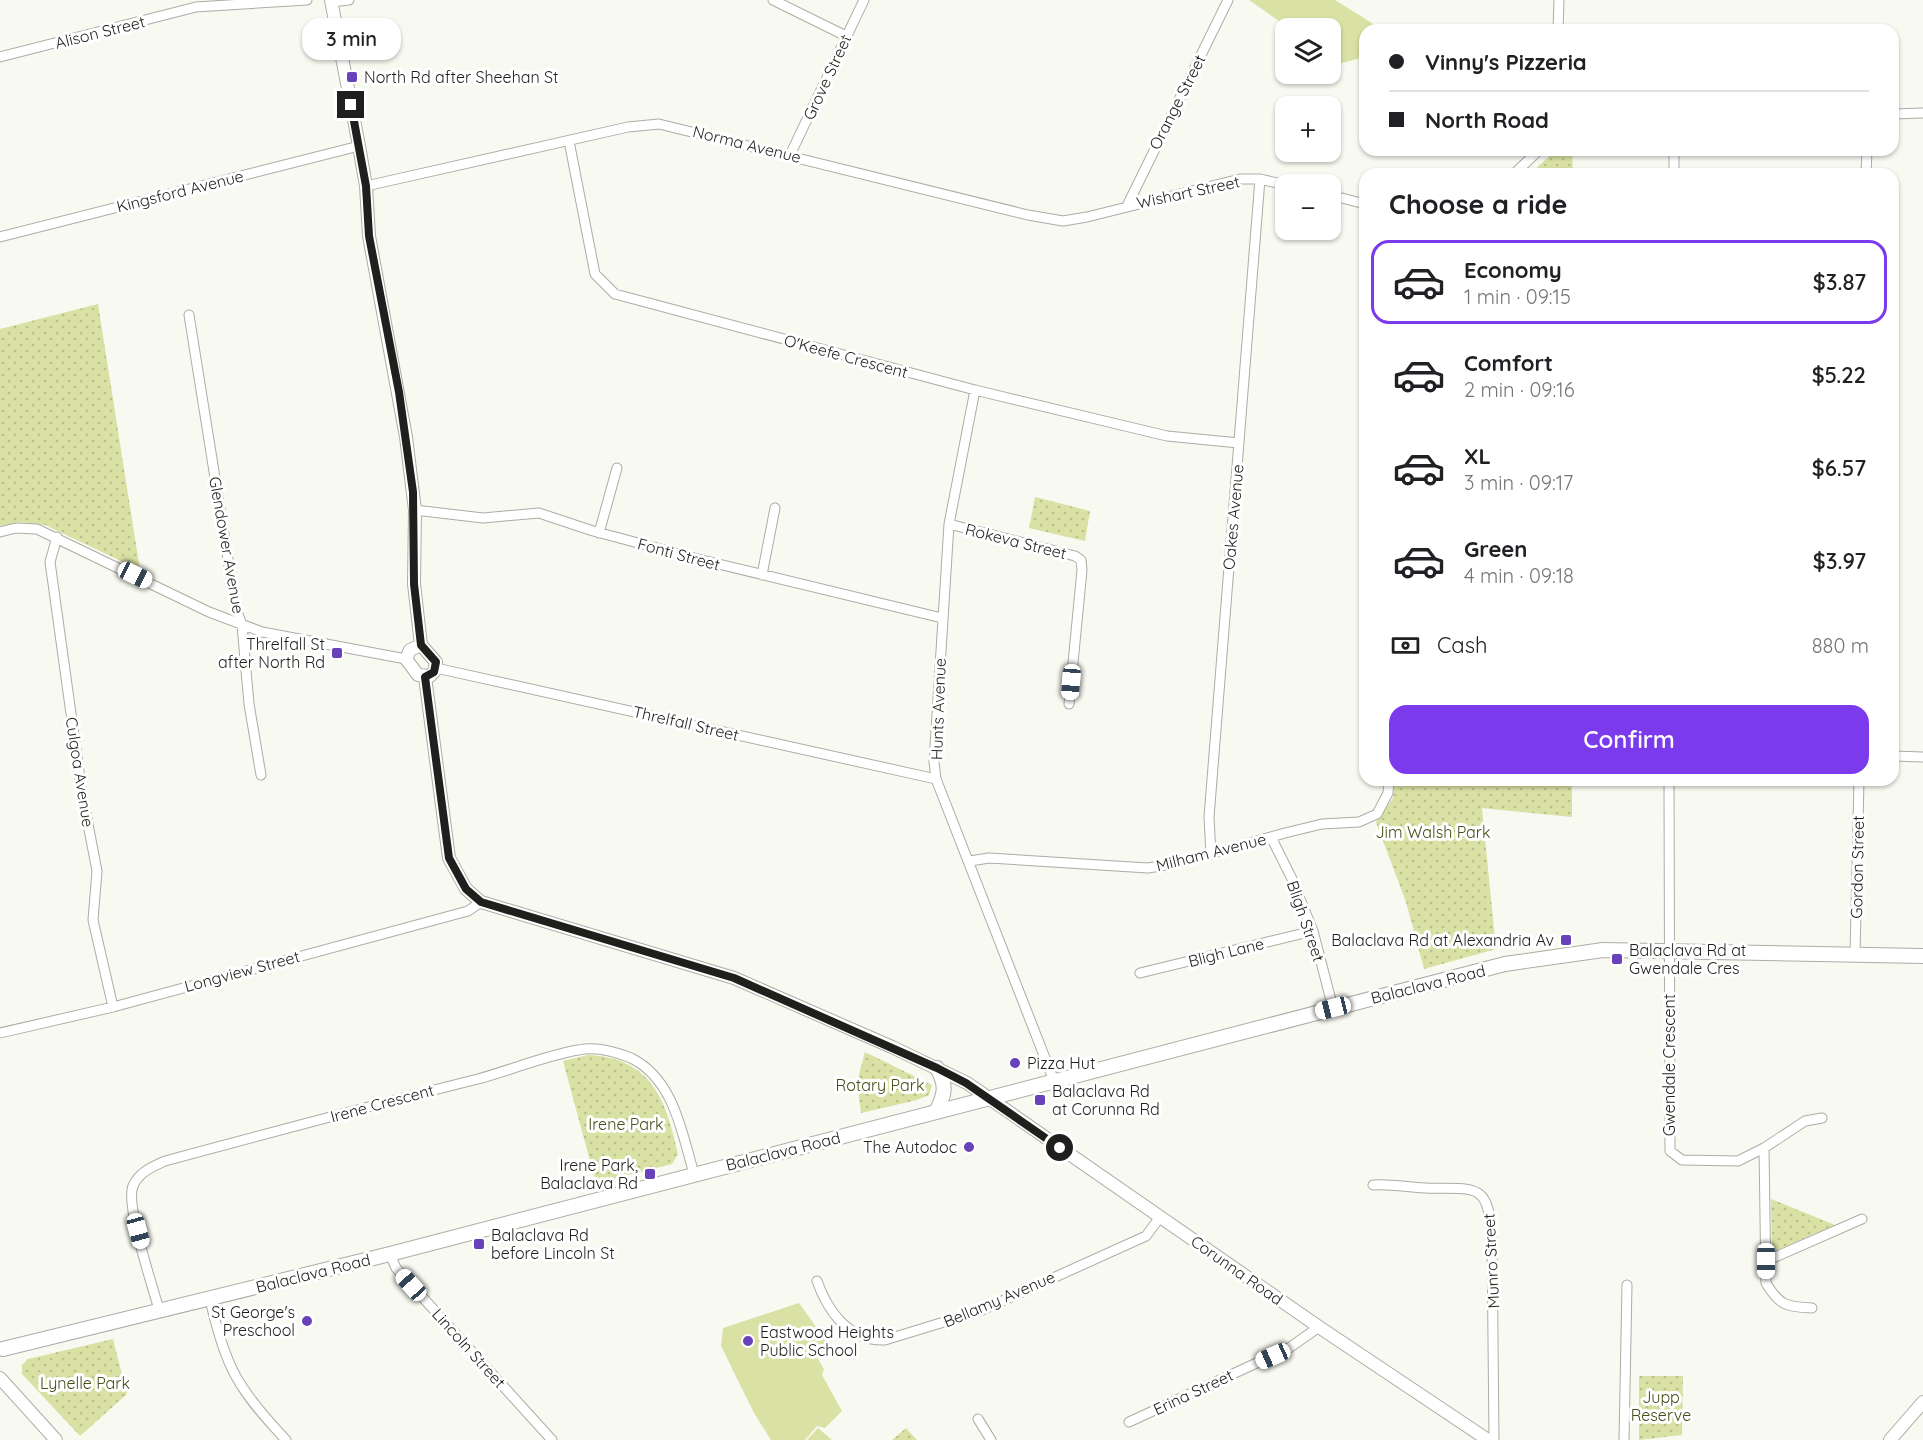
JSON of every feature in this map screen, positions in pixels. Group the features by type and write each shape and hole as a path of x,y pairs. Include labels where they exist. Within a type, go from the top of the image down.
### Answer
{"main road":[{"name":"Balaclava Road","path":"1,1350 390,1254 1528,959 1587,951 1923,956"},
{"path":"936,1112 945,1090 944,1079 937,1068"}],"street":[{"name":"Alison Street","path":"0,57 196,7 307,0"},
{"path":"0,532 27,527 57,537 242,625 262,632 406,659 418,675 425,677 430,676 436,668 434,658 421,645 414,584 415,510 399,392 369,236 366,186 331,1 349,0"},
{"path":"772,0 846,36"},
{"name":"Grove Street","path":"790,155 864,0"},
{"name":"Orange Street","path":"1127,206 1228,0"},
{"path":"1558,24 1559,0"},
{"path":"1899,114 1923,113"},
{"name":"Norma Avenue","path":"366,186 569,141 659,124 1028,215 1063,221 1127,206"},
{"name":"O'Keefe Crescent","path":"569,141 595,274 615,294 975,390 1167,436 1239,443"},
{"name":"Kingsford Avenue","path":"0,237 359,146"},
{"path":"1520,168 1533,156"},
{"name":"Wishart Street","path":"1127,206 1222,182 1260,179 1275,182"},
{"name":"Oakes Avenue","path":"1211,854 1209,817 1260,179"},
{"path":"1341,198 1359,202"},
{"name":"Glendower Avenue","path":"189,315 236,609 242,625 249,704 261,775"},
{"name":"Hunts Avenue","path":"975,390 949,524 935,752 936,779 970,861 1054,1081"},
{"path":"599,533 617,468"},
{"path":"762,575 775,508"},
{"name":"Fonti Street","path":"415,510 483,518 539,513 599,533 942,618"},
{"name":"Rokeva Street","path":"949,524 1075,556 1081,560 1083,570 1069,704"},
{"name":"Culgoa Avenue","path":"57,537 50,562 82,793 97,871 93,920 113,1006"},
{"path":"406,659 410,650 421,645"},
{"name":"Threlfall Street","path":"436,668 936,779"},
{"path":"425,677 449,858 466,889 481,902"},
{"path":"1899,756 1923,757"},
{"name":"Milham Avenue","path":"970,861 989,858 1148,868 1322,825 1359,822 1377,814 1388,793 1389,786"},
{"path":"1669,951 1670,786"},
{"name":"Gordon Street","path":"1856,954 1859,786"},
{"name":"Bligh Street","path":"1270,837 1292,879 1313,931 1333,1008"},
{"name":"Longview Street","path":"0,1033 113,1006 468,910 481,902"},
{"name":"Corunna Road","path":"481,902 734,978 937,1068 988,1098 1319,1327 1488,1440"},
{"name":"Bligh Lane","path":"1140,973 1313,931"},
{"name":"Gwendale Crescent","path":"1669,951 1670,1151 1682,1160 1738,1161 1764,1148 1805,1121 1822,1118"},
{"name":"Irene Crescent","path":"159,1310 132,1211 132,1187 142,1172 165,1161 515,1069 577,1050 597,1048 632,1059 664,1087 677,1116 694,1174"},
{"path":"1764,1148 1766,1283 1776,1300 1791,1307 1812,1308"},
{"name":"Munro Street","path":"1373,1185 1458,1186 1478,1193 1486,1200 1491,1212 1492,1239 1495,1351 1494,1440"},
{"name":"Bellamy Avenue","path":"817,1281 822,1296 837,1318 853,1333 869,1340 885,1340 980,1311 1146,1236 1160,1217"},
{"path":"1766,1261 1862,1219"},
{"name":"Lincoln Street","path":"390,1254 396,1268 552,1440"},
{"path":"1624,1440 1627,1285"},
{"path":"210,1299 221,1347 232,1373 249,1399 286,1440"},
{"name":"Erina Street","path":"1130,1422 1289,1348 1319,1327"},
{"path":"0,1378 57,1440"},
{"path":"1890,1440 1923,1402"},
{"path":"978,1419 991,1440"}],"green space":[{"path":"1249,0 1335,0 1373,24 1359,24 1359,59 1342,63 1341,18 1275,18"},
{"path":"1550,156 1572,156 1573,168 1536,168"},
{"path":"98,304 140,570 45,525 19,522 0,526 0,329"},
{"path":"1035,497 1090,511 1085,541 1029,528"},
{"name":"Jim Walsh Park","path":"1394,786 1572,786 1572,817 1482,808 1496,949 1424,969 1406,902 1376,822 1393,798"},
{"name":"Rotary Park","path":"865,1052 932,1085 929,1095 861,1113 857,1082"},
{"name":"Irene Park","path":"588,1055 610,1058 627,1064 641,1073 652,1085 668,1116 673,1134 678,1154 672,1164 596,1183 563,1061"},
{"path":"1771,1199 1835,1225 1772,1252"},
{"path":"799,1303 831,1348 818,1359 824,1369 822,1375 842,1411 825,1428 817,1426 805,1440 771,1440 754,1413 721,1346 723,1328"},
{"name":"Lynelle Park","path":"113,1339 127,1394 80,1436 22,1374 22,1365 28,1359"},
{"name":"Jupp Reserve","path":"1639,1376 1683,1376 1682,1435 1639,1440"},
{"path":"818,1428 832,1440 807,1440"},
{"path":"906,1428 917,1440 892,1440"}],"place":[{"name":"North Rd after Sheehan St","path":"352,77"},
{"name":"Threlfall St after North Rd","path":"337,653"},
{"name":"Balaclava Rd at Alexandria Av","path":"1566,940"},
{"name":"Balaclava Rd at Gwendale Cres","path":"1617,959"},
{"name":"Pizza Hut","path":"1015,1063"},
{"name":"Balaclava Rd at Corunna Rd","path":"1040,1100"},
{"name":"The Autodoc","path":"969,1147"},
{"name":"Irene Park, Balaclava Rd","path":"650,1174"},
{"name":"Balaclava Rd before Lincoln St","path":"479,1244"},
{"name":"St George's Preschool","path":"307,1321"},
{"name":"Eastwood Heights Public School","path":"748,1341"}],"route":[{"path":"351,105 366,186 369,236 406,437 415,510 414,584 421,645 427,649 436,662 434,672 425,677 442,816 449,858 466,889 481,902 734,978 892,1047 966,1083 1060,1148"}]}
